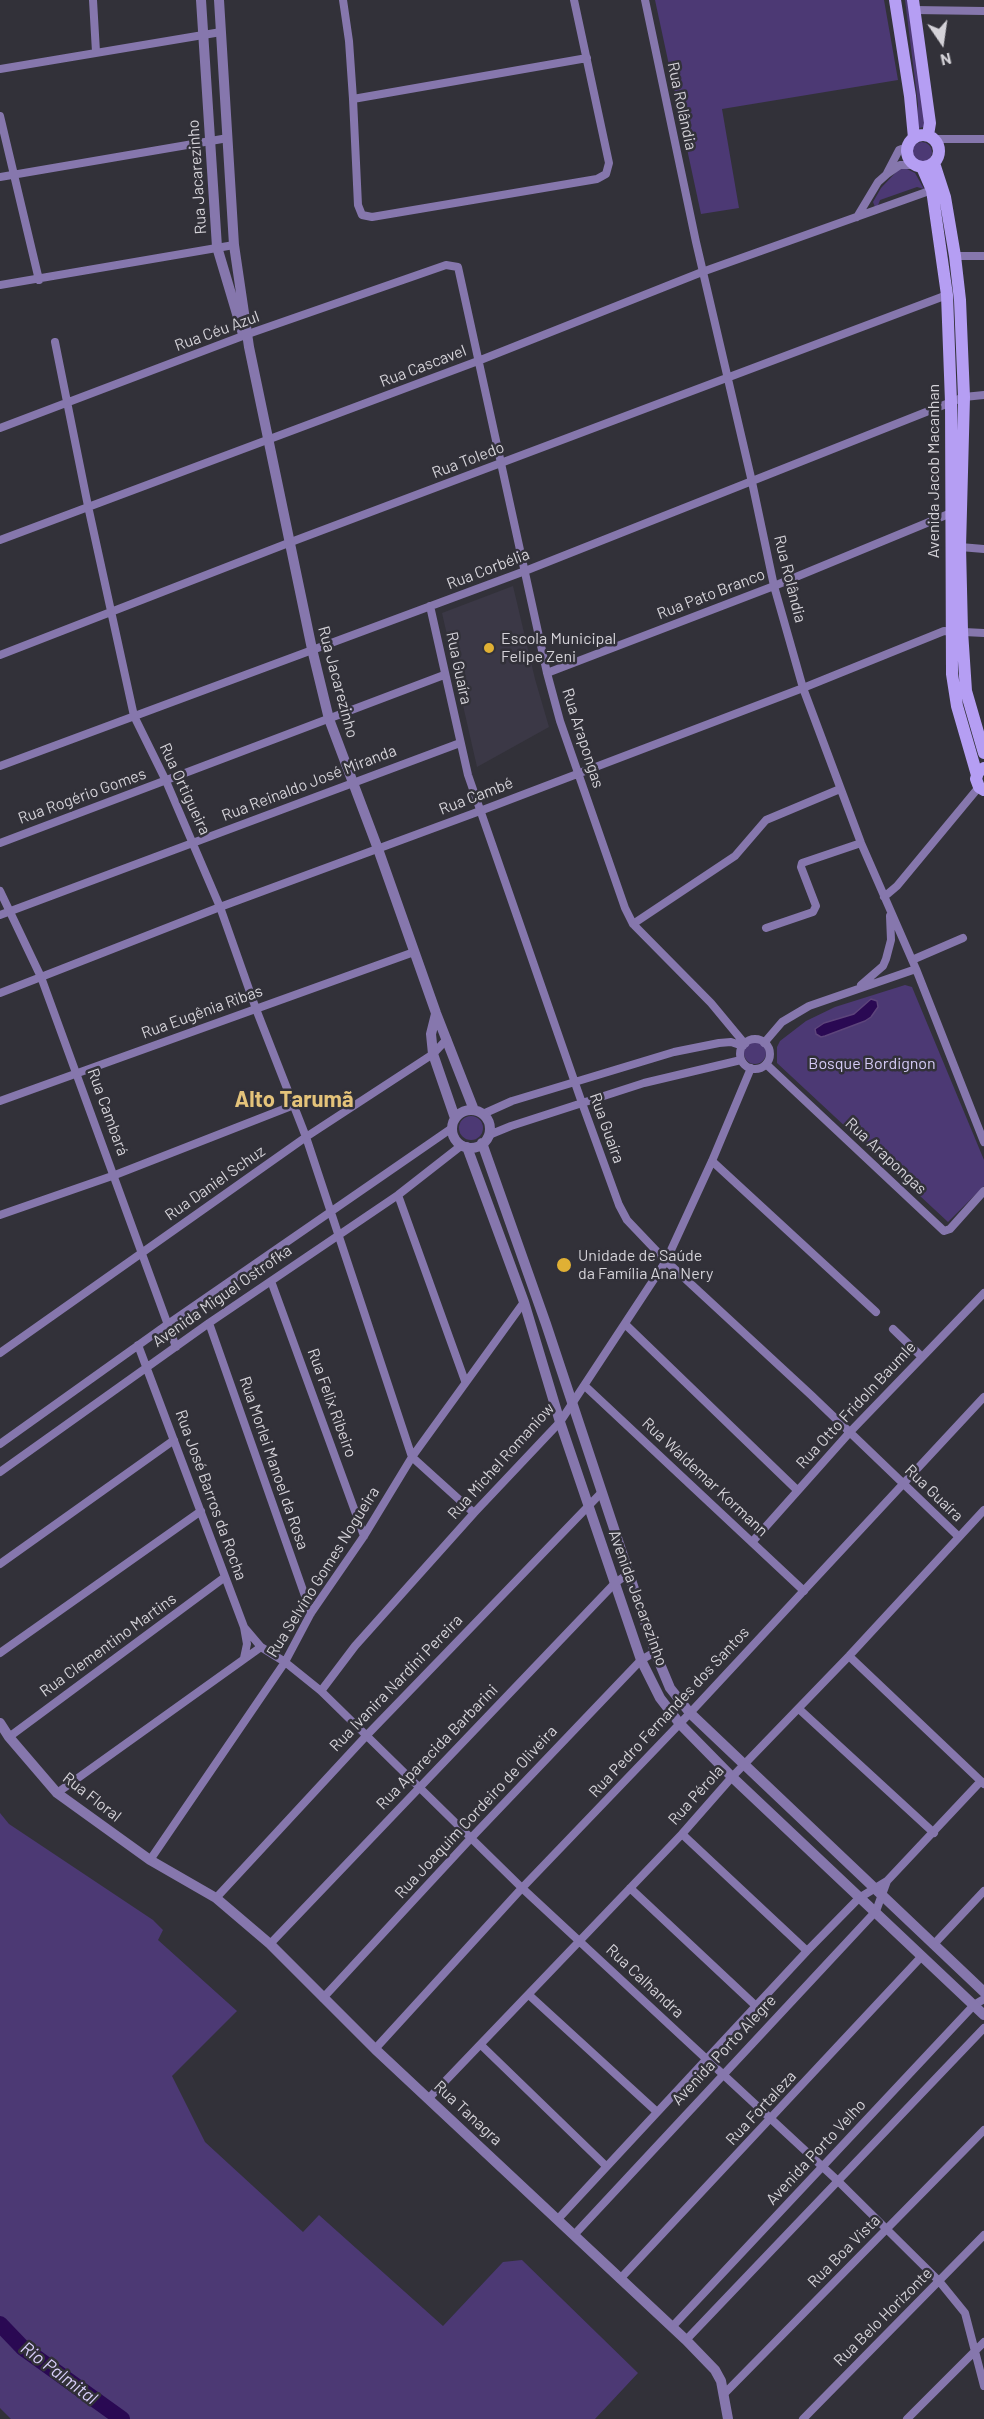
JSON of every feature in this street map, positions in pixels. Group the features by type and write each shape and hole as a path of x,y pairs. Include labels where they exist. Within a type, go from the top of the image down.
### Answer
{"main road":[{"path":"895,0 910,96 911,142 908,158 918,166 934,163 940,149 931,137 914,5"},
{"path":"911,142 931,137"},
{"name":"Avenida Jacob Macanhan","path":"934,163 942,181 955,256 960,300 964,397 960,548 952,674 957,706 982,783"},
{"name":"Avenida Jacob Macanhan","path":"918,166 932,190 947,294 951,402 951,513 956,631 966,691 984,753"}],"street":[{"path":"93,0 96,52"},
{"name":"Rua Jacarezinho","path":"201,0 217,247 249,347 312,649 329,719 436,1014 479,1112"},
{"name":"Rua Jacarezinho","path":"219,0 234,245 246,335"},
{"path":"343,0 349,40 358,205 362,214 367,217 597,179 606,174 609,164 574,0"},
{"name":"Rua Rolândia","path":"645,0 702,272 728,377 774,586 803,688 861,843 914,964 984,1142"},
{"path":"914,5 984,11"},
{"path":"0,69 221,32"},
{"path":"353,99 587,58"},
{"path":"0,116 39,280"},
{"path":"931,137 984,139"},
{"path":"0,177 228,138"},
{"path":"887,174 899,150 911,142"},
{"path":"856,217 878,182 887,174 900,165 918,166"},
{"name":"Rua Cascavel","path":"0,540 478,361 702,272 932,190"},
{"path":"0,285 234,245"},
{"path":"955,256 984,256"},
{"name":"Rua Céu Azul","path":"0,428 246,335 446,266"},
{"name":"Rua Arapongas","path":"446,266 458,267 547,673 625,908 633,924 711,1003 744,1045"},
{"name":"Rua Toledo","path":"0,655 291,542 947,294"},
{"name":"Rua Ortigueira","path":"55,342 134,716 166,781 220,907 256,1009 306,1137 412,1458"},
{"name":"Rua Corbélia","path":"0,766 525,571 964,397 984,394"},
{"name":"Rua Pato Branco","path":"547,673 774,586 951,513"},
{"path":"960,548 984,549"},
{"name":"Rua Guaíra","path":"430,606 460,743 480,812 582,1103 619,1205 627,1220 666,1261 959,1537"},
{"name":"Rua Cambé","path":"0,993 220,907 480,812 579,772 803,688 944,631 956,631"},
{"path":"956,631 984,633"},
{"name":"Rua Rogério Gomes","path":"0,843 444,675"},
{"name":"Rua Reinaldo José Miranda","path":"0,915 460,743"},
{"path":"884,897 897,886 982,783"},
{"path":"633,924 735,856 766,820 840,789"},
{"path":"766,928 813,912 816,906 801,867 802,863 861,843"},
{"name":"Rua Cambará","path":"0,891 41,977 78,1072 176,1347"},
{"path":"858,987 883,966 886,959 891,940 890,909"},
{"path":"764,1042 782,1022 809,1006 914,964 963,938"},
{"name":"Rua Eugênia Ribas","path":"0,1101 414,952"},
{"name":"Rua Jacarezinho","path":"436,1014 431,1034 433,1054 454,1123"},
{"name":"Rua Daniel Schuz","path":"0,1353 306,1137 433,1054 447,1039"},
{"path":"753,1040 764,1042 770,1053 766,1064 758,1069 752,1068 741,1060 644,1083 485,1139 477,1147 465,1146 454,1138 454,1123 464,1111 479,1112 674,1052 719,1043 731,1042 744,1045 753,1040"},
{"path":"741,1060 744,1045"},
{"name":"Rua Arapongas","path":"766,1064 944,1231 950,1229 984,1191"},
{"name":"Rua Michel Romaniow","path":"321,1691 355,1646 474,1513 560,1422 585,1386 666,1261 752,1068"},
{"path":"0,1215 115,1174 294,1105"},
{"path":"479,1112 489,1124 485,1139"},
{"name":"Avenida Miguel Ostrofka","path":"0,1444 454,1123"},
{"name":"Avenida Jacarezinho","path":"485,1139 654,1652 670,1688 690,1713 934,1942 984,1992"},
{"name":"Avenida Miguel Ostrofka","path":"0,1472 209,1323 465,1146"},
{"name":"Avenida Jacarezinho","path":"465,1146 524,1302 560,1422 641,1660 660,1698 680,1724 732,1777 922,1956 979,2002 984,2015"},
{"path":"712,1161 876,1312"},
{"path":"398,1194 465,1381"},
{"name":"Rua Felix Ribeiro","path":"272,1281 364,1536"},
{"name":"Rua Otto Fridoln Baumle","path":"753,1541 850,1432 984,1293"},
{"name":"Rua Selvino Gomes Nogueira","path":"150,1860 285,1662 311,1613 364,1536 412,1458 465,1381 524,1302"},
{"name":"Rua Morlei Manoel da Rosa","path":"209,1323 311,1613"},
{"path":"625,1324 797,1490"},
{"path":"893,1329 922,1357"},
{"name":"Rua José Barros da Rocha","path":"138,1345 148,1366 244,1627 247,1644 244,1658"},
{"name":"Rua Waldemar Kormann","path":"585,1386 804,1591"},
{"name":"Rua Pedro Fernandes dos Santos","path":"375,2049 522,1888 680,1724 984,1397"},
{"path":"0,1564 174,1440"},
{"path":"412,1458 474,1513"},
{"name":"Rua Ivanira Nardini Pereira","path":"216,1898 367,1735 602,1492"},
{"name":"Rua Pérola","path":"429,2098 682,1834 732,1777 849,1656 984,1510"},
{"path":"0,1653 201,1511"},
{"name":"Rua Aparecida Barbarini","path":"270,1944 615,1583 628,1574"},
{"name":"Rua Clementino Martins","path":"9,1737 225,1577"},
{"name":"Rua Calhandra","path":"244,1627 261,1647 285,1662 321,1691 522,1888 839,2182 939,2281 965,2313 984,2386"},
{"path":"57,1793 261,1647"},
{"name":"Rua Joaquim Cordeiro de Oliveira","path":"323,1998 472,1837 641,1660 654,1652"},
{"path":"849,1656 982,1783"},
{"path":"799,1708 934,1833"},
{"name":"Rua Floral","path":"0,1723 9,1737 57,1793 150,1860"},
{"name":"Avenida Porto Alegre","path":"558,2218 807,1951 860,1898 886,1881 982,1783"},
{"path":"682,1834 807,1951"},
{"name":"Rua Tanagra","path":"150,1860 216,1898 270,1944 375,2049 686,2340 715,2370 725,2393 728,2419"},
{"name":"Avenida Porto Alegre","path":"574,2235 876,1911 886,1881"},
{"path":"630,1888 756,2006"},
{"path":"934,1942 984,1891"},
{"name":"Rua Fortaleza","path":"621,2279 922,1956"},
{"path":"529,1995 657,2112"},
{"name":"Avenida Porto Velho","path":"672,2327 979,2002"},
{"path":"686,2340 984,2028"},
{"path":"482,2044 606,2166"},
{"name":"Rua Boa Vista","path":"725,2393 984,2130"},
{"name":"Rua Belo Horizonte","path":"802,2419 984,2235"},
{"path":"907,2419 984,2342"}],"shaded area":[{"name":"Escola Municipal Felipe Zeni","path":"513,586 549,727 477,767 442,613"},
{"path":"871,999 877,1001 878,1007 865,1021 825,1036 821,1037 816,1034 815,1029 824,1023 854,1014"}],"green space":[{"path":"655,0 884,0 898,80 722,109 739,208 701,214"},
{"path":"905,0 908,0 927,126 916,129 918,104"},
{"path":"922,142 929,145 932,152 929,159 922,162 915,159 912,152 915,145"},
{"path":"899,169 907,169 915,173 924,189 917,187 880,200 877,208 875,207 873,202 881,188"},
{"name":"Bosque Bordignon","path":"905,985 912,987 984,1160 984,1186 948,1222 777,1063 777,1047 780,1041 806,1021 835,1007"},
{"path":"755,1042 763,1045 766,1053 763,1061 755,1064 747,1061 744,1053 747,1045"},
{"path":"471,1116 476,1117 482,1123 482,1133 476,1139 471,1140 466,1139 460,1133 459,1128 460,1123 466,1117"},
{"path":"0,1813 9,1824 153,1920 163,1930 158,1940 237,2011 172,2076 205,2142 303,2232 319,2215 443,2326 503,2262 522,2260 638,2373 595,2419 11,2419 0,2408"}],"waterway":[{"name":"Rio Palmital","path":"0,2324 23,2348 122,2419"}],"place":[{"name":"Escola Municipal Felipe Zeni","path":"489,648"},
{"name":"Unidade de Saúde da Família Ana Nery","path":"564,1265"}],"district":[{"name":"Alto Tarumã","path":"294,1100"}]}
